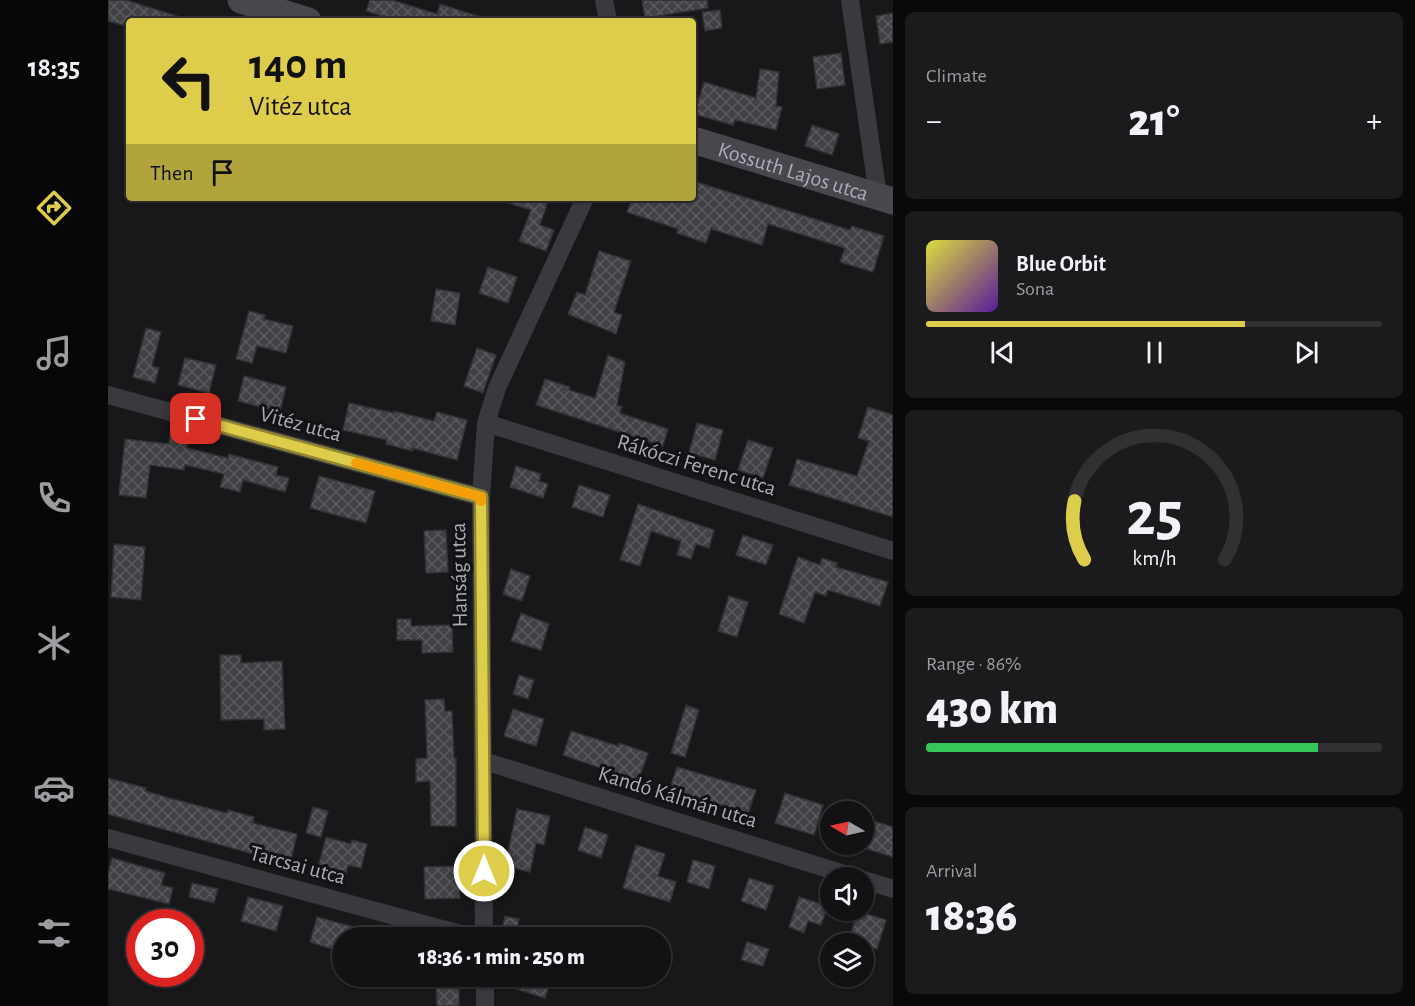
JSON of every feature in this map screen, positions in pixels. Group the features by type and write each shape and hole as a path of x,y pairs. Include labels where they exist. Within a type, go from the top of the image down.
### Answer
{"main road":[{"path":"241,0 276,5 302,18"},
{"name":"Kossuth Lajos utca","path":"696,141 885,199"}],"street":[{"path":"604,0 607,18"},
{"path":"850,0 885,199"},
{"name":"Hanság utca","path":"484,927 481,497 486,423 497,388 584,201"},
{"name":"Vitéz utca","path":"108,395 481,497"},
{"name":"Rákóczi Ferenc utca","path":"486,423 893,551"},
{"name":"Kandó Kálmán utca","path":"484,761 822,867"},
{"name":"Tarcsai utca","path":"108,838 435,927"},
{"path":"874,883 893,889"},
{"path":"485,987 486,1006"}],"building":[{"path":"108,0 126,0 183,18 126,18 126,26 108,21"},
{"path":"370,0 392,0 437,14 440,4 484,18 389,18 366,11"},
{"path":"642,0 707,0 708,8 645,18"},
{"path":"720,10 722,28 705,31 702,12"},
{"path":"893,13 893,42 880,44 876,16"},
{"path":"841,53 845,85 817,89 813,57"},
{"path":"760,69 779,72 776,106 782,107 776,130 735,120 733,125 696,115 704,82 756,98"},
{"path":"812,125 839,134 832,155 805,146"},
{"path":"696,182 850,230 852,226 884,236 873,272 840,262 845,248 768,224 762,245 711,229 706,243 677,233 678,229 627,212 631,201 696,201"},
{"path":"502,201 548,201 540,225 554,230 546,251 519,241 531,210"},
{"path":"599,251 631,261 614,312 622,315 616,334 568,314 577,292 585,295"},
{"path":"488,267 517,277 508,303 479,293"},
{"path":"436,289 460,293 455,325 431,321"},
{"path":"249,311 265,315 264,319 293,326 286,353 257,346 252,363 236,359"},
{"path":"146,328 161,332 152,366 159,368 155,383 133,377"},
{"path":"477,348 496,355 483,393 464,386"},
{"path":"608,355 625,362 617,405 622,407 620,413 668,429 663,446 536,405 545,379 595,398"},
{"path":"185,358 216,365 209,393 178,385"},
{"path":"244,376 286,387 280,412 238,401"},
{"path":"349,403 434,421 437,412 467,420 457,460 412,448 412,451 386,444 387,440 343,430"},
{"path":"868,407 893,415 893,517 789,485 797,459 857,476 869,441 858,438"},
{"path":"697,423 723,430 715,460 689,453"},
{"path":"170,435 189,437 187,448 228,458 229,454 278,467 276,475 289,478 285,492 243,480 240,492 220,487 224,474 185,465 184,470 150,465 146,498 119,495 125,439 169,444"},
{"path":"748,440 773,448 763,478 738,470"},
{"path":"516,466 541,474 539,481 548,484 543,498 510,487"},
{"path":"319,476 375,491 366,523 310,508"},
{"path":"579,485 610,495 603,517 572,507"},
{"path":"638,504 714,530 709,548 696,544 691,559 677,555 681,541 651,531 640,566 620,560"},
{"path":"446,530 448,572 426,573 424,531"},
{"path":"743,535 773,545 766,565 736,555"},
{"path":"114,544 145,547 141,600 111,597"},
{"path":"798,557 820,565 822,558 837,563 836,567 888,582 880,606 828,590 826,596 815,592 804,623 779,614"},
{"path":"511,569 530,576 522,601 503,594"},
{"path":"729,596 748,602 737,637 718,631"},
{"path":"521,613 549,624 541,650 511,641"},
{"path":"397,619 411,619 411,626 452,625 453,652 422,653 422,640 397,640"},
{"path":"220,655 241,655 241,663 282,661 285,729 264,730 264,719 221,720"},
{"path":"519,675 534,680 528,699 513,694"},
{"path":"444,699 445,711 452,711 454,758 456,758 456,826 431,826 430,781 416,782 416,759 427,758 425,700"},
{"path":"686,705 699,710 685,757 671,753"},
{"path":"513,709 544,719 536,746 504,736"},
{"path":"571,731 648,753 638,781 563,755"},
{"path":"677,767 756,790 748,814 704,799 704,801 669,791"},
{"path":"108,778 146,788 145,791 173,799 227,813 228,810 254,817 253,823 297,834 290,864 108,814"},
{"path":"785,793 820,804 820,815 814,835 775,823"},
{"path":"313,807 328,811 321,837 306,833"},
{"path":"517,809 550,816 544,845 536,843 530,872 505,866"},
{"path":"874,821 893,827 893,857 874,851"},
{"path":"585,827 608,835 601,858 578,850"},
{"path":"326,837 351,844 352,840 367,844 361,868 348,865 345,878 317,871"},
{"path":"636,845 665,854 658,876 676,882 670,902 623,888"},
{"path":"112,858 165,873 161,885 173,888 169,904 108,889 108,873"},
{"path":"693,860 715,866 709,889 687,882"},
{"path":"459,866 460,898 425,899 424,867"},
{"path":"749,878 774,886 766,910 741,901"},
{"path":"192,883 218,889 214,903 189,897"},
{"path":"248,897 283,906 276,931 241,921"},
{"path":"799,897 820,904 821,925 808,921 804,933 789,927"},
{"path":"505,916 519,919 517,927 503,927"},
{"path":"874,916 886,920 877,949 874,948 874,933 851,933 855,921 874,921"},
{"path":"317,917 354,927 332,927 332,949 310,942"},
{"path":"747,942 769,949 763,966 741,960"},
{"path":"436,987 459,987 459,1006 437,1006"},
{"path":"517,987 548,987 545,998 516,989"}],"slow traffic":[{"path":"356,463 481,497 481,501"}],"route":[{"path":"196,419 481,497 484,871"}]}
